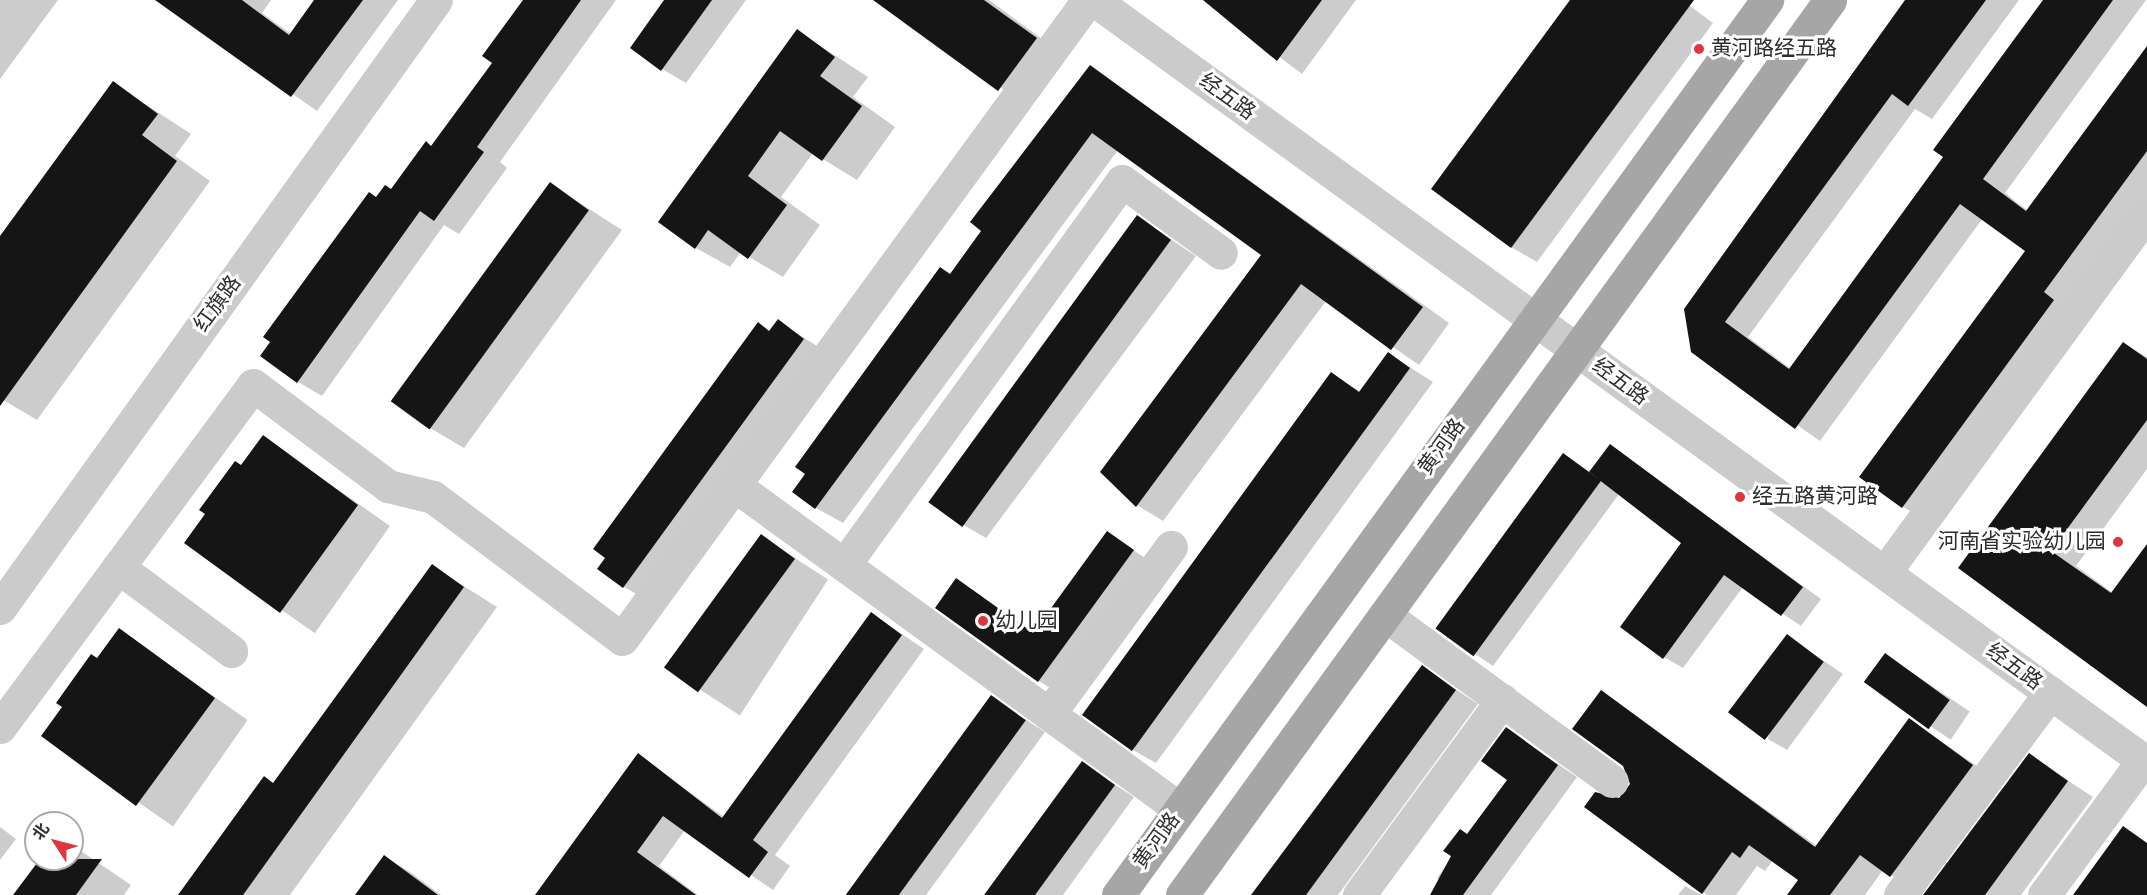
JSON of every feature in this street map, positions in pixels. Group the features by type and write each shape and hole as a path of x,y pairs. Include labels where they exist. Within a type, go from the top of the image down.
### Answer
{"main road":[{"name":"黄河路","path":"1118,895 1767,0"},
{"path":"1182,895 1830,0"}],"street":[{"name":"红旗路","path":"0,608 435,0"},
{"path":"0,727 253,386 388,486 433,497 622,639 1088,0"},
{"name":"经五路","path":"1094,0 1534,321 2145,761"},
{"path":"844,566 1122,181 1221,253"},
{"path":"1885,572 2147,213"},
{"path":"734,485 1180,809"},
{"path":"1049,714 1171,547"},
{"path":"118,567 231,651"},
{"path":"1385,615 1612,781"},
{"path":"1900,895 2050,693"},
{"path":"1359,895 1502,700"},
{"path":"2044,895 2145,761"}],"building":[{"path":"155,0 242,0 289,35 314,0 363,0 291,97"},
{"path":"523,0 581,0 477,147 484,152 434,221 420,211 297,383 260,356 270,342 263,337 369,192 376,197 385,185 391,189 426,141 431,146 492,63 482,56"},
{"path":"664,0 712,0 661,71 630,48"},
{"path":"873,0 984,0 1037,38 998,91"},
{"path":"1203,0 1322,0 1277,61"},
{"path":"1570,0 1694,0 1511,248 1431,189"},
{"path":"1905,0 1986,0 1908,106 1892,94 1725,322 1789,369 1943,157 1933,150 2043,0 2113,0 1983,179 2026,211 2147,46 2147,151 2044,292 2054,300 1902,508 1859,477 2025,251 1960,204 1795,429 1691,352 1684,309"},
{"path":"797,29 835,57 820,76 862,106 822,161 780,131 748,176 787,205 748,259 708,230 695,249 658,222"},
{"path":"1090,65 1423,307 1391,350 1301,284 1136,507 1100,472 1261,255 1092,133 815,509 792,492 805,474 795,467 940,267 950,274 981,231 970,222"},
{"path":"113,81 158,114 142,135 177,161 0,406 0,236"},
{"path":"550,182 589,210 430,429 391,401"},
{"path":"1137,215 1171,240 962,527 928,502"},
{"path":"778,319 804,339 623,588 597,569 605,558 593,549 758,322 769,331"},
{"path":"2123,342 2147,359 2147,420 2051,551 2111,593 2147,544 2147,707 1958,568"},
{"path":"1388,352 1410,368 1132,751 1082,715 1331,372 1359,392"},
{"path":"263,435 358,505 280,613 184,543 205,514 199,510 235,461 241,465"},
{"path":"1610,444 1803,587 1781,616 1724,575 1663,659 1620,627 1681,543 1589,472"},
{"path":"1563,453 1601,481 1473,656 1435,629"},
{"name":"幼儿园","path":"1107,531 1134,550 1038,682 935,608 956,578 1033,633"},
{"path":"761,534 795,559 698,692 664,667"},
{"path":"432,564 464,587 243,895 178,895 264,776 273,783"},
{"path":"871,612 902,635 753,840 768,852 749,878 663,816 637,852 696,895 535,895 638,753 722,818"},
{"path":"119,628 215,698 136,806 41,736 62,707 56,703 91,654 97,658"},
{"path":"1787,634 1824,662 1765,740 1728,712"},
{"path":"1885,653 1950,700 1929,729 1864,682"},
{"path":"1422,665 1456,690 1306,895 1251,895"},
{"path":"1601,690 1815,847 1909,718 1973,765 1890,877 1860,855 1830,895 1787,895 1798,880 1749,845 1740,858 1732,852 1702,894 1584,807 1595,792 1619,798 1630,784 1623,766 1572,729"},
{"path":"991,695 1026,720 899,895 846,895"},
{"path":"1506,727 1558,765 1463,895 1430,895 1451,856 1443,851 1460,829 1467,834 1507,780 1481,761"},
{"path":"2029,753 2068,781 1985,895 1923,895"},
{"path":"1082,761 1115,785 1035,895 984,895"},
{"path":"2123,826 2147,843 2147,895 2073,895"},
{"path":"384,855 438,895 355,895"},
{"path":"84,859 102,859 76,895 13,895 31,871 84,871"}],"place":[{"name":"黄河路经五路","path":"1699,49"},
{"name":"经五路黄河路","path":"1740,497"},
{"name":"河南省实验幼儿园","path":"2118,542"},
{"name":"幼儿园","path":"983,621"}]}
